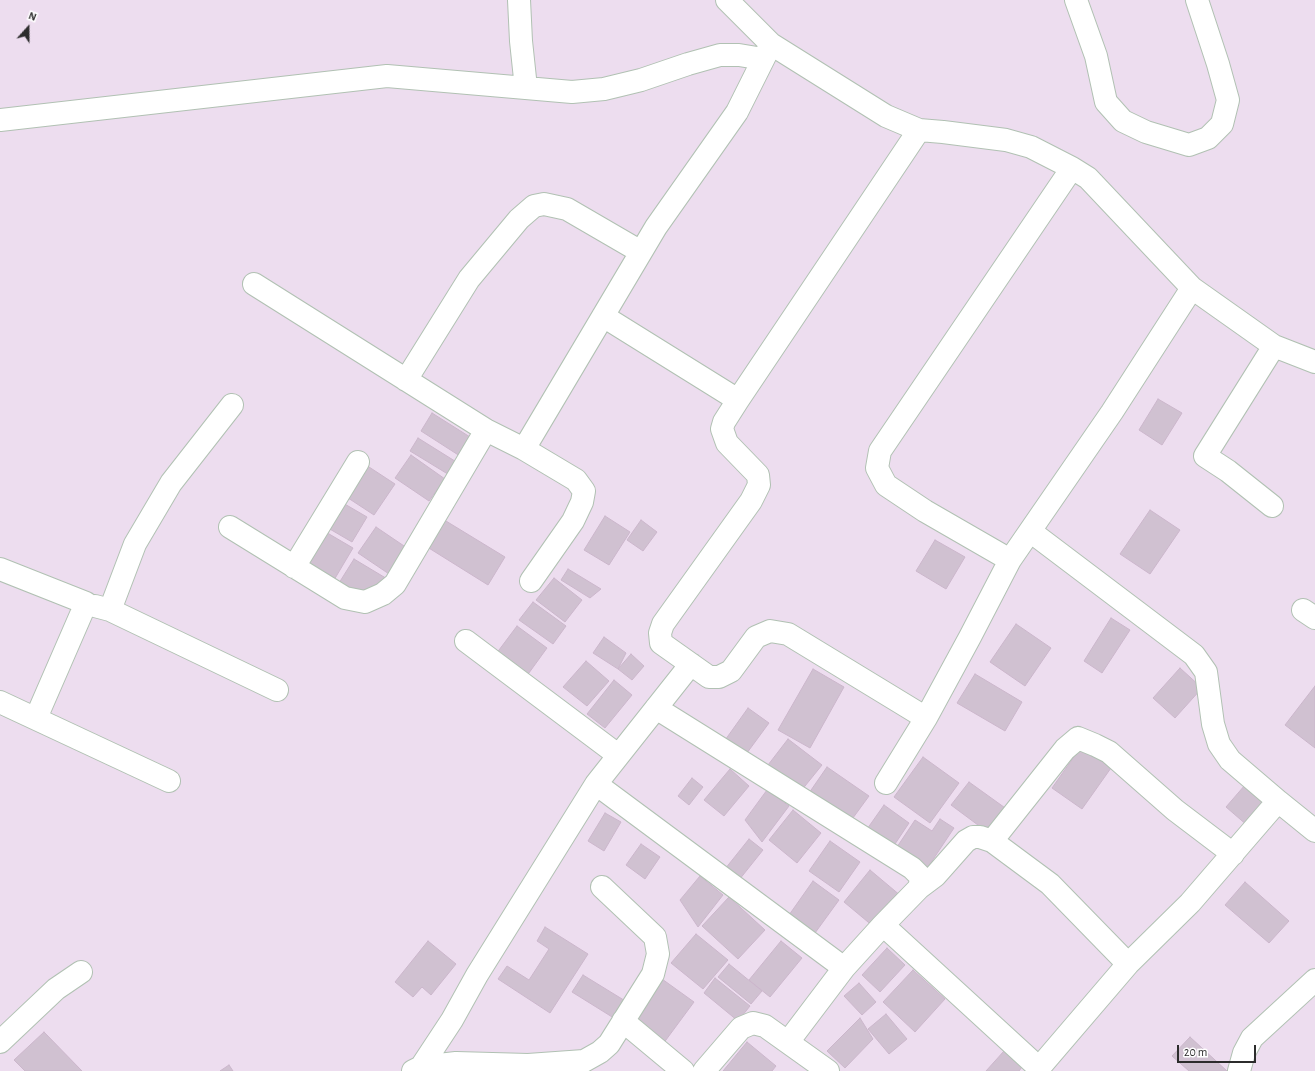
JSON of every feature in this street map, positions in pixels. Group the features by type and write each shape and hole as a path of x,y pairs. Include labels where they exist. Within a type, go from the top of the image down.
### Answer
{"street":[{"path":"519,0 521,41 526,88"},
{"path":"727,0 767,51 886,116 919,130 1006,140 1031,147 1072,168 1088,178 1192,288 1274,346 1315,362"},
{"path":"1076,0 1096,56 1106,102 1123,121 1146,132 1189,145 1208,138 1222,124 1228,100 1197,0"},
{"path":"0,120 387,76 572,92 604,89 641,80 720,55 738,55 767,51"},
{"path":"524,449 656,227 737,112 767,51"},
{"path":"919,130 724,422 722,429 727,443 758,475 759,485 751,501 663,624 660,633 662,643 709,676 720,677 731,671 756,637 770,631 788,634 926,718"},
{"path":"1010,560 925,511 886,485 877,468 880,451 1072,168"},
{"path":"406,380 469,279 519,219 534,206 544,204 567,208 641,252"},
{"path":"254,284 486,430 524,449 576,480 584,491 582,502 573,521 531,581"},
{"path":"886,783 926,718 1010,560 1112,412 1192,288"},
{"path":"603,316 738,400"},
{"path":"1272,506 1228,471 1205,456 1274,346"},
{"path":"110,610 135,544 167,490 232,405"},
{"path":"230,527 345,598 365,602 383,594 395,584 486,430"},
{"path":"294,567 358,462"},
{"path":"1030,531 1194,655 1206,672 1214,724 1219,744 1230,760 1315,831"},
{"path":"0,569 86,604 110,610 277,690"},
{"path":"36,718 86,604"},
{"path":"466,641 618,755"},
{"path":"416,1069 452,1020 477,975 596,784 691,664"},
{"path":"0,702 169,781"},
{"path":"656,708 912,868 920,876 921,880 919,888"},
{"path":"992,841 1065,749 1078,738 1109,752 1175,810 1233,854"},
{"path":"596,784 844,968"},
{"path":"884,925 1040,1070 1128,964 1190,903 1278,801"},
{"path":"788,1042 844,968 919,888 935,876 966,841 973,837 980,837 992,841 1050,884 1128,964"},
{"path":"416,1069 456,1063 530,1068 584,1061 600,1052 609,1044 653,974 658,954 655,937 602,887"},
{"path":"0,1042 56,989 81,972"},
{"path":"1239,1071 1244,1053 1252,1038 1315,980"},
{"path":"623,1021 675,1069"},
{"path":"704,1071 741,1028 752,1023 765,1026 828,1071"}],"building":[{"path":"1158,399 1182,413 1162,445 1139,430"},
{"path":"432,413 470,437 463,458 421,431"},
{"path":"418,438 458,463 451,476 410,451"},
{"path":"411,455 445,479 429,501 395,478"},
{"path":"366,465 395,484 374,515 345,496"},
{"path":"343,503 367,517 352,542 328,528"},
{"path":"1150,510 1180,530 1150,574 1120,554"},
{"path":"605,516 630,532 609,565 584,550"},
{"path":"441,518 505,557 488,585 424,545"},
{"path":"641,520 657,532 643,551 627,540"},
{"path":"376,527 410,550 392,576 358,553"},
{"path":"324,531 353,548 334,580 305,563"},
{"path":"935,540 965,557 946,589 916,571"},
{"path":"354,559 389,580 363,598 339,583"},
{"path":"568,569 601,589 590,598 561,580"},
{"path":"554,578 582,600 565,622 536,600"},
{"path":"533,602 566,626 553,644 519,620"},
{"path":"1111,618 1130,630 1102,673 1084,661"},
{"path":"1016,624 1051,648 1025,686 990,662"},
{"path":"517,626 547,648 526,677 496,654"},
{"path":"604,637 626,653 618,669 593,653"},
{"path":"631,654 644,666 632,680 618,669"},
{"path":"586,661 609,681 587,706 563,687"},
{"path":"1180,668 1202,688 1175,718 1153,698"},
{"path":"813,669 844,687 810,748 778,730"},
{"path":"975,674 1022,702 1005,731 957,703"},
{"path":"614,680 632,695 605,728 587,714"},
{"path":"1315,686 1315,748 1285,725"},
{"path":"748,708 769,723 744,757 723,743"},
{"path":"788,739 822,765 801,791 768,765"},
{"path":"1081,747 1111,768 1082,809 1052,788"},
{"path":"923,757 959,783 930,823 894,797"},
{"path":"827,767 869,796 850,822 809,793"},
{"path":"730,769 749,786 724,816 704,800"},
{"path":"692,778 703,787 689,805 678,796"},
{"path":"969,782 1008,810 990,834 951,805"},
{"path":"1245,785 1267,803 1248,826 1226,807"},
{"path":"767,790 789,806 762,842 745,820"},
{"path":"884,805 909,823 891,850 865,832"},
{"path":"793,810 821,833 797,863 769,840"},
{"path":"605,813 621,822 604,851 588,841"},
{"path":"940,819 954,828 926,870 895,850 915,820 932,831"},
{"path":"749,839 763,850 739,880 725,869"},
{"path":"830,841 860,862 839,892 809,871"},
{"path":"641,844 660,857 645,879 626,865"},
{"path":"870,870 901,896 874,927 844,902"},
{"path":"700,876 723,895 698,927 680,900"},
{"path":"813,881 839,900 815,933 789,915"},
{"path":"1245,882 1289,921 1269,943 1225,905"},
{"path":"729,897 765,930 738,959 702,926"},
{"path":"545,927 588,954 550,1013 498,979 507,966 529,980 549,949 537,941"},
{"path":"696,934 728,960 703,989 671,963"},
{"path":"428,941 456,964 431,995 422,987 413,997 395,982"},
{"path":"781,941 802,958 770,997 749,980"},
{"path":"887,948 905,965 880,992 862,975"},
{"path":"729,964 762,991 751,1004 718,977"},
{"path":"913,970 945,999 915,1032 883,1002"},
{"path":"583,975 627,1002 617,1020 572,992"},
{"path":"715,978 750,1006 738,1021 704,993"},
{"path":"662,979 694,1002 660,1048 628,1024"},
{"path":"859,983 876,1002 862,1015 844,996"},
{"path":"886,1014 907,1039 889,1054 868,1029"},
{"path":"860,1018 873,1039 845,1068 827,1051"},
{"path":"44,1032 82,1071 25,1071 14,1060"},
{"path":"1190,1037 1227,1071 1189,1071 1172,1056"},
{"path":"747,1042 776,1066 772,1071 723,1071"},
{"path":"1004,1051 1022,1067 1019,1071 986,1071"},
{"path":"229,1065 233,1071 220,1071"}]}
